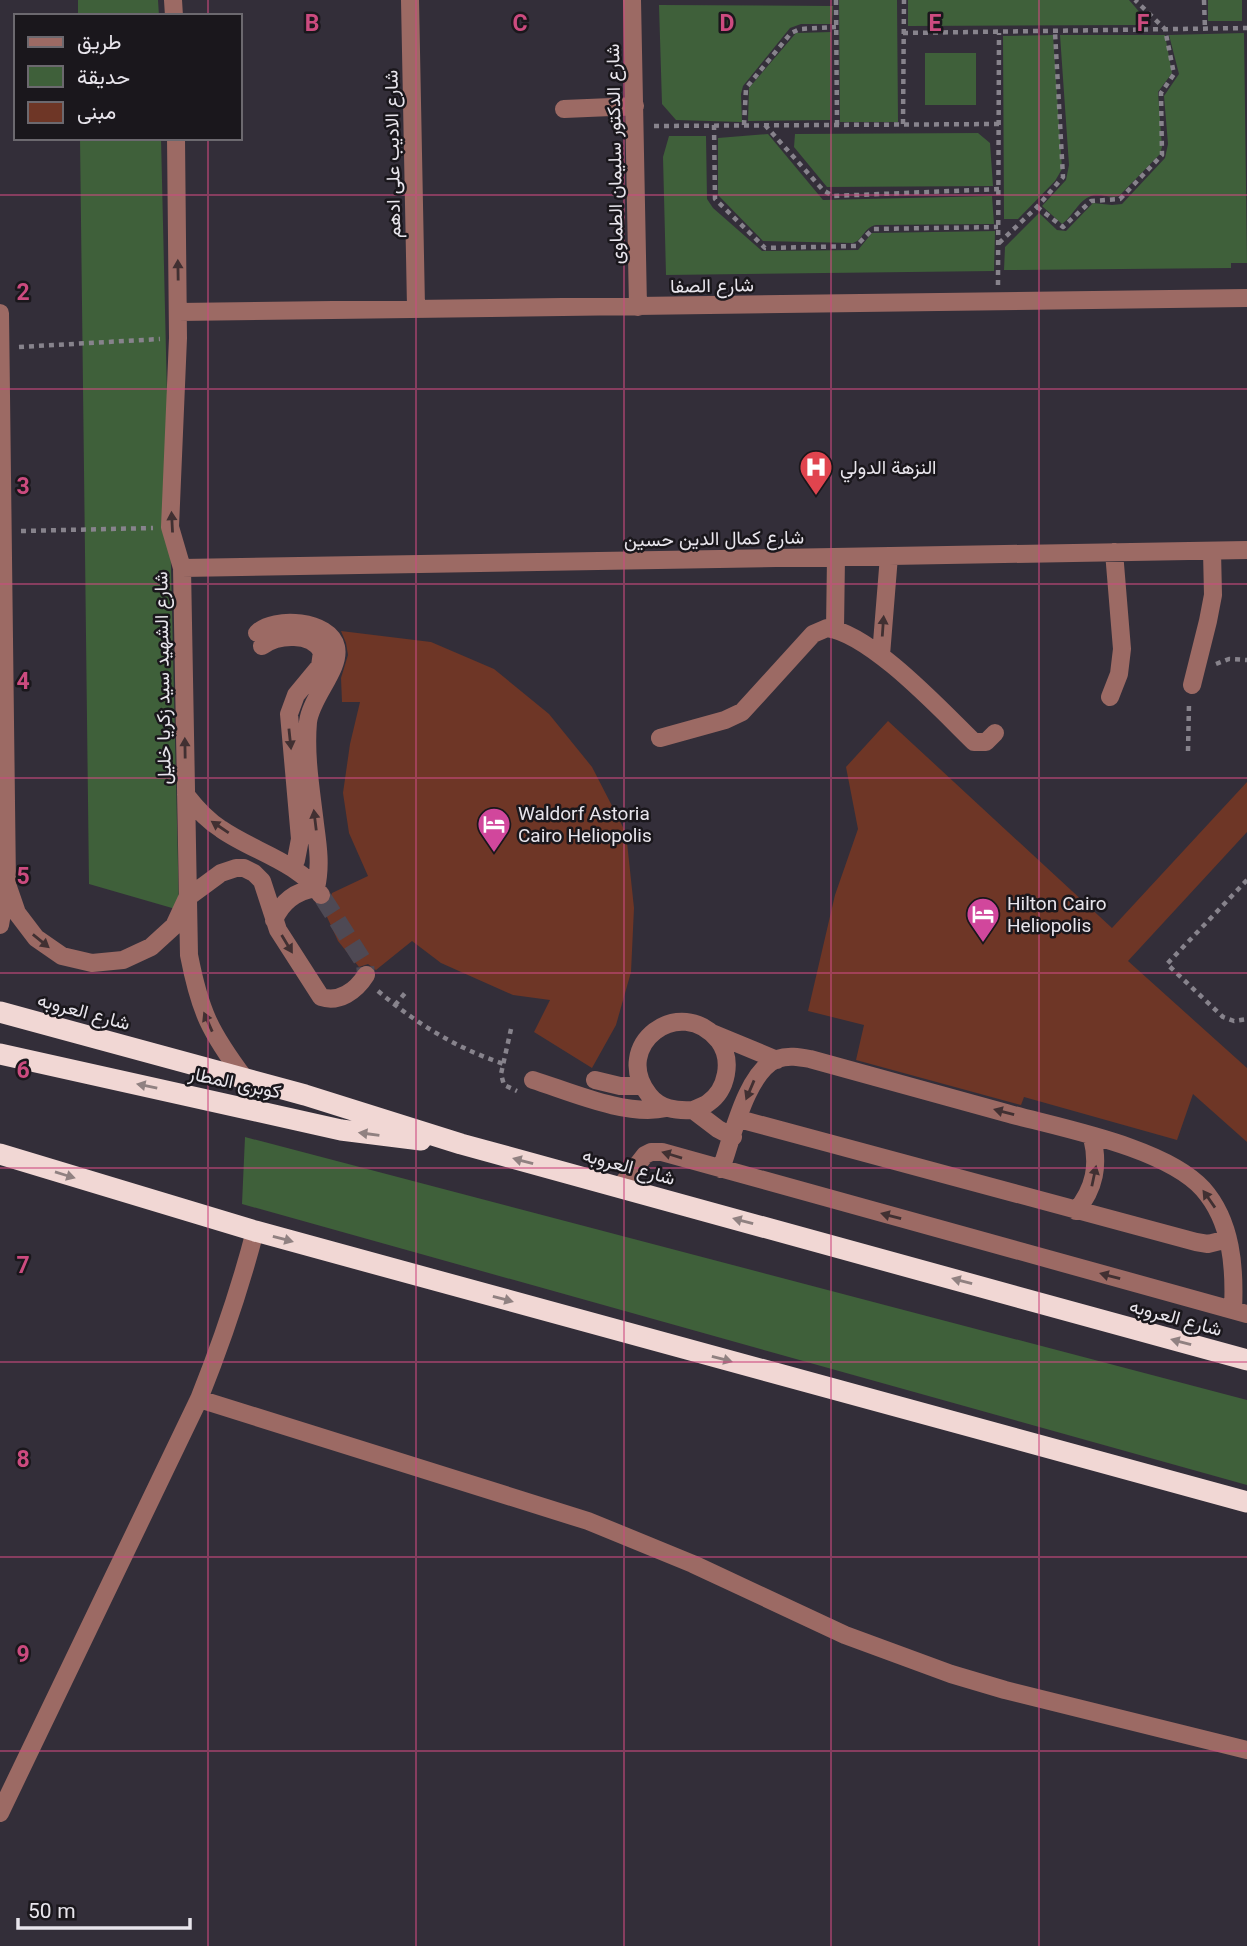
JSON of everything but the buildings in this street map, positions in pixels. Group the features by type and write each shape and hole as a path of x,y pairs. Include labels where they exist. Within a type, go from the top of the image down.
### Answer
{"highway":[{"name":"شارع العروبه","path":"0,1012 384,1119 461,1144 1247,1360"},
{"name":"كوبرى المطار","path":"0,1054 341,1130 461,1144"},
{"path":"0,1154 255,1231 1247,1502"}],"street":[{"name":"شارع الاديب على ادهم","path":"410,0 416,307"},
{"name":"شارع الدكتور سليمان الطماوى","path":"632,0 638,307"},
{"path":"564,109 635,106"},
{"name":"شارع الشهيد سيد زكريا خليل","path":"176,140 178,338 170,527 182,568 189,955 206,1019 219,1044 244,1079"},
{"name":"شارع الصفا","path":"178,312 1247,298"},
{"path":"0,313 7,884 0,925"},
{"name":"شارع كمال الدين حسين","path":"182,568 1247,550"},
{"path":"1192,685 1213,595 1212,551"},
{"path":"1110,697 1119,674 1122,649 1114,552"},
{"path":"881,655 889,556"},
{"path":"835,629 836,557"},
{"path":"292,868 299,850 302,781 307,762 309,712 336,660 336,647 331,635 320,628 308,625 269,625 260,639 307,639 319,645 323,659 292,704 288,725 302,781 320,866 320,893"},
{"path":"660,738 725,720 749,707 813,634 827,628 858,639 881,655 974,742 986,742 995,733"},
{"path":"292,704 309,712"},
{"path":"186,795 222,830 292,868 320,893"},
{"path":"7,884 17,914 36,938 62,956 92,963 123,960 151,947 174,926 187,898 220,873 244,868 262,881 274,920 314,989 321,996 331,1000 341,998 365,977"},
{"path":"274,920 283,903 290,897 307,889 320,893"},
{"path":"712,1032 722,1045 727,1061 726,1077 719,1092 708,1103 693,1110 666,1108 652,1099 642,1086 637,1071 638,1056 644,1041 655,1030 668,1023 684,1021 699,1024 777,1060"},
{"path":"620,1187 641,1159 651,1152 662,1152 721,1169 1240,1312 1240,1269 1221,1215 1202,1189 1177,1168 1148,1154 1092,1137 810,1059 793,1056 777,1060 763,1069 753,1082 721,1169"},
{"path":"533,1080 628,1109 650,1111 666,1108"},
{"path":"595,1080 627,1087 642,1086"},
{"path":"693,1110 733,1137"},
{"path":"739,1119 1196,1242 1208,1244 1228,1240"},
{"path":"1076,1210 1089,1192 1096,1169 1092,1137"},
{"path":"0,1813 199,1399 244,1274 255,1231"},
{"path":"199,1399 588,1521 693,1564 845,1634 951,1674 1247,1750"}],"path":[{"path":"836,0 837,125"},
{"path":"903,124 904,0"},
{"path":"1037,207 1063,228 1091,201 1120,199 1163,155 1161,93 1174,74 1165,29 1135,0"},
{"path":"1204,0 1205,30"},
{"path":"744,125 744,91 791,33 800,29 836,27"},
{"path":"903,33 1247,28"},
{"path":"998,243 1037,207 1064,173 1055,32"},
{"path":"998,300 999,33"},
{"path":"636,126 999,124"},
{"path":"713,125 715,199 763,247 856,246 871,230 877,229 998,227"},
{"path":"764,125 822,190 833,197 999,189"},
{"path":"0,348 178,338"},
{"path":"3,532 170,527"},
{"path":"1247,880 1167,964 1223,1017 1234,1021 1247,1019"},
{"path":"365,977 395,1005 435,1034 480,1056 504,1064"},
{"path":"395,1005 406,992"}],"green space":[{"path":"78,0 158,0 159,14 78,14"},
{"path":"839,0 897,0 898,122 840,122"},
{"path":"908,0 1129,0 1142,15 1142,23 908,26"},
{"path":"1208,0 1242,0 1242,21 1208,21"},
{"path":"659,5 833,6 832,24 801,24 790,28 743,86 742,122 676,120 662,104"},
{"path":"831,32 830,120 748,121 749,88 796,33"},
{"path":"1244,33 1247,263 1231,263 1231,268 1004,270 1005,247 1039,213 1057,230 1066,231 1093,203 1122,204 1165,158 1168,144 1164,96 1179,74 1169,35"},
{"path":"1053,35 1062,169 1055,181 1018,219 1004,219 1003,36"},
{"path":"1060,35 1165,35 1172,73 1158,92 1162,147 1160,154 1119,196 1094,195 1087,198 1062,224 1042,206 1066,180 1069,165"},
{"path":"925,53 976,53 976,105 925,105"},
{"path":"978,133 990,143 993,186 827,187 794,147 795,134"},
{"path":"768,134 823,200 992,196 994,224 876,225 853,243 763,241 718,195 718,138"},
{"path":"669,136 706,136 707,199 713,208 762,251 858,250 872,233 995,231 994,271 666,275 663,157"},
{"path":"80,140 161,140 179,910 89,884"},
{"path":"245,1137 1247,1400 1247,1485 242,1204"}],"tunnel":[{"path":"323,898 365,964 366,975"}],"place":[{"name":"النزهة الدولي","path":"816,497"},
{"name":"Waldorf Astoria Cairo Heliopolis","path":"494,854"},
{"name":"Hilton Cairo Heliopolis","path":"983,944"}]}
